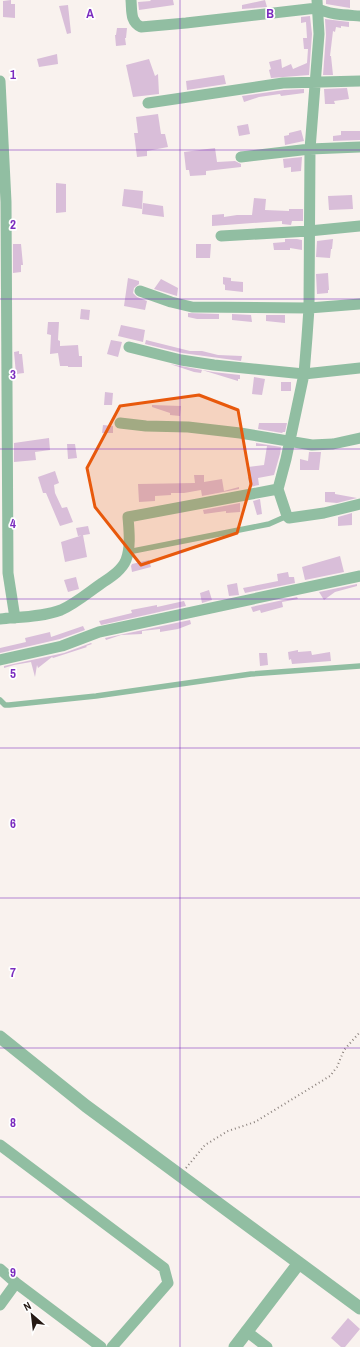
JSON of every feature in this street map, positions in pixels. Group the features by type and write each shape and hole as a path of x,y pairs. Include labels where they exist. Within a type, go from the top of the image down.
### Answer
{"street":[{"path":"132,0 132,17 137,25 142,26 186,23 317,4 330,13 360,16"},
{"path":"317,4 319,34 310,149 309,308 304,374 290,442 278,490 289,518 324,513 360,504"},
{"path":"0,81 6,202 8,573 15,618"},
{"path":"148,103 269,84 300,82 360,82"},
{"path":"241,157 310,149 360,147"},
{"path":"221,236 309,231 360,226"},
{"path":"140,291 171,302 192,307 309,308 360,304"},
{"path":"128,347 181,360 214,365 304,374 360,368"},
{"path":"120,423 146,426 188,427 240,433 312,445 333,444 360,438"},
{"path":"0,619 50,613 61,609 111,577 121,568 126,560 129,533 128,517 278,490"},
{"path":"0,660 62,646 99,632 360,576"},
{"path":"0,1037 86,1106 360,1308"},
{"path":"0,1145 164,1268 168,1283 112,1347"},
{"path":"235,1347 299,1263"},
{"path":"0,1269 16,1283 101,1347"},
{"path":"0,1305 16,1283"},
{"path":"246,1331 267,1347"}],"lane":[{"path":"128,552 269,524 287,516"},
{"path":"0,700 5,705 9,705 96,696 251,674 360,666"}],"path":[{"path":"180,1175 205,1145 228,1131 254,1122 330,1076 337,1066 344,1050 360,1032"}],"highlighted area":[{"path":"199,395 238,410 251,484 237,533 141,565 95,507 87,468 120,406"}],"building":[{"path":"11,0 11,4 15,4 15,18 3,17 3,1"},
{"path":"150,0 173,0 174,5 139,10 138,2 151,1"},
{"path":"265,0 267,7 242,9 242,5"},
{"path":"326,0 350,0 350,8 326,4"},
{"path":"68,5 71,33 67,34 59,6"},
{"path":"310,16 312,34 309,75 271,78 269,62 281,59 282,68 291,64 293,69 307,63 308,49 304,49 303,38 307,38 306,22 301,23 301,17"},
{"path":"325,19 349,22 349,27 336,27 335,32 333,31 330,56 333,75 323,75 326,35"},
{"path":"117,28 127,28 125,38 126,45 116,46 115,35"},
{"path":"57,54 58,64 39,67 37,59"},
{"path":"149,59 155,76 158,74 159,94 133,97 126,65"},
{"path":"224,75 226,84 187,90 186,81"},
{"path":"347,88 349,99 334,101 335,104 325,104 324,89"},
{"path":"304,89 304,93 259,97 244,102 242,96 284,90"},
{"path":"158,114 161,134 165,134 168,147 147,151 147,156 137,157 134,133 138,133 136,117"},
{"path":"248,124 250,134 239,136 237,126"},
{"path":"301,130 304,141 285,145 284,136"},
{"path":"341,131 360,131 360,140 333,141 333,136 341,135"},
{"path":"215,148 217,162 235,161 241,164 241,167 206,171 206,175 190,176 189,170 186,170 184,152"},
{"path":"302,157 301,171 291,172 291,167 284,168 283,159"},
{"path":"56,183 66,184 66,212 56,213"},
{"path":"124,189 143,191 142,209 122,206"},
{"path":"352,195 353,209 329,210 328,196"},
{"path":"254,198 266,199 265,210 289,211 289,209 303,209 303,221 292,221 291,225 282,224 282,221 212,226 212,215 224,214 224,217 252,215"},
{"path":"143,203 163,206 164,217 142,214"},
{"path":"285,239 302,240 302,250 290,248 290,250 274,250 273,243 285,242"},
{"path":"333,239 330,258 316,257 317,241"},
{"path":"13,244 21,244 23,265 21,265 21,272 13,273"},
{"path":"196,244 211,244 210,258 196,258"},
{"path":"328,273 328,293 317,294 316,274"},
{"path":"223,277 231,278 231,281 243,282 243,292 225,290"},
{"path":"128,278 139,281 139,284 134,288 133,293 137,297 147,301 145,310 124,306"},
{"path":"161,279 178,288 177,296 154,289"},
{"path":"81,309 90,310 89,320 80,319"},
{"path":"188,313 219,314 219,319 197,319 188,317"},
{"path":"232,314 251,315 252,322 232,320"},
{"path":"266,315 285,315 285,323 266,321"},
{"path":"48,322 59,322 58,340 60,341 60,346 78,345 79,356 82,356 82,367 60,366 58,353 50,354 51,335 47,334"},
{"path":"121,325 145,330 143,342 118,336"},
{"path":"111,340 122,342 118,357 107,354"},
{"path":"146,340 190,351 202,351 218,355 242,356 241,361 182,353 145,344"},
{"path":"19,351 19,354 22,354 24,373 16,374 14,352"},
{"path":"170,364 213,372 240,375 240,379 238,379 238,381 202,370 201,373 194,372"},
{"path":"254,377 265,379 262,395 252,394"},
{"path":"281,382 291,382 291,391 281,391"},
{"path":"105,392 113,393 112,405 104,405"},
{"path":"152,405 181,406 180,416 170,415 170,413 152,407"},
{"path":"259,423 287,423 285,432 282,433 258,429"},
{"path":"103,425 113,426 113,433 102,433"},
{"path":"49,438 50,450 35,452 36,460 14,462 14,443"},
{"path":"256,443 281,447 274,475 258,478 259,485 250,487 248,467 264,465 267,446 256,446"},
{"path":"67,444 75,444 77,458 68,459"},
{"path":"309,452 321,452 319,470 300,470 300,459 308,461"},
{"path":"55,471 59,483 54,485 55,493 62,508 67,507 73,522 60,526 46,493 43,493 38,477"},
{"path":"194,475 204,475 204,482 222,479 224,491 239,487 239,489 202,496 201,490 184,493 171,493 171,495 155,496 155,501 139,502 138,484 195,483"},
{"path":"325,492 335,492 335,494 357,498 337,503 325,502"},
{"path":"260,499 262,514 257,515 253,501"},
{"path":"240,503 240,512 226,513 226,511 204,514 203,510"},
{"path":"352,513 352,525 338,526 338,517"},
{"path":"88,526 90,534 78,536 76,528"},
{"path":"83,535 87,557 65,562 61,542"},
{"path":"340,556 344,572 305,580 302,567"},
{"path":"149,560 151,567 132,572 132,564"},
{"path":"288,572 289,577 294,577 295,583 245,593 243,588 278,581 277,574"},
{"path":"76,577 79,589 68,592 64,580"},
{"path":"237,583 239,595 229,596 227,585"},
{"path":"357,584 357,586 335,592 324,600 319,592"},
{"path":"209,590 212,600 202,603 200,593"},
{"path":"297,597 298,599 282,602 283,607 261,613 260,610 253,612 251,607"},
{"path":"184,601 186,606 101,625 99,621 132,613 131,610 157,605 157,607"},
{"path":"190,620 191,624 178,629 160,632 160,629 142,631 142,634 121,635 106,640 105,638"},
{"path":"83,626 85,630 60,639 0,653 0,648 26,642 25,638 50,632 51,637"},
{"path":"91,643 92,644 86,646 87,647 53,658 52,657 38,668 37,665 35,677 31,662 4,668 4,666 64,653"},
{"path":"298,650 298,652 311,651 312,655 330,652 331,661 292,664 291,659 289,660 288,652"},
{"path":"259,653 267,653 268,665 260,666"},
{"path":"348,1318 360,1329 345,1347 341,1347 331,1338"}]}
